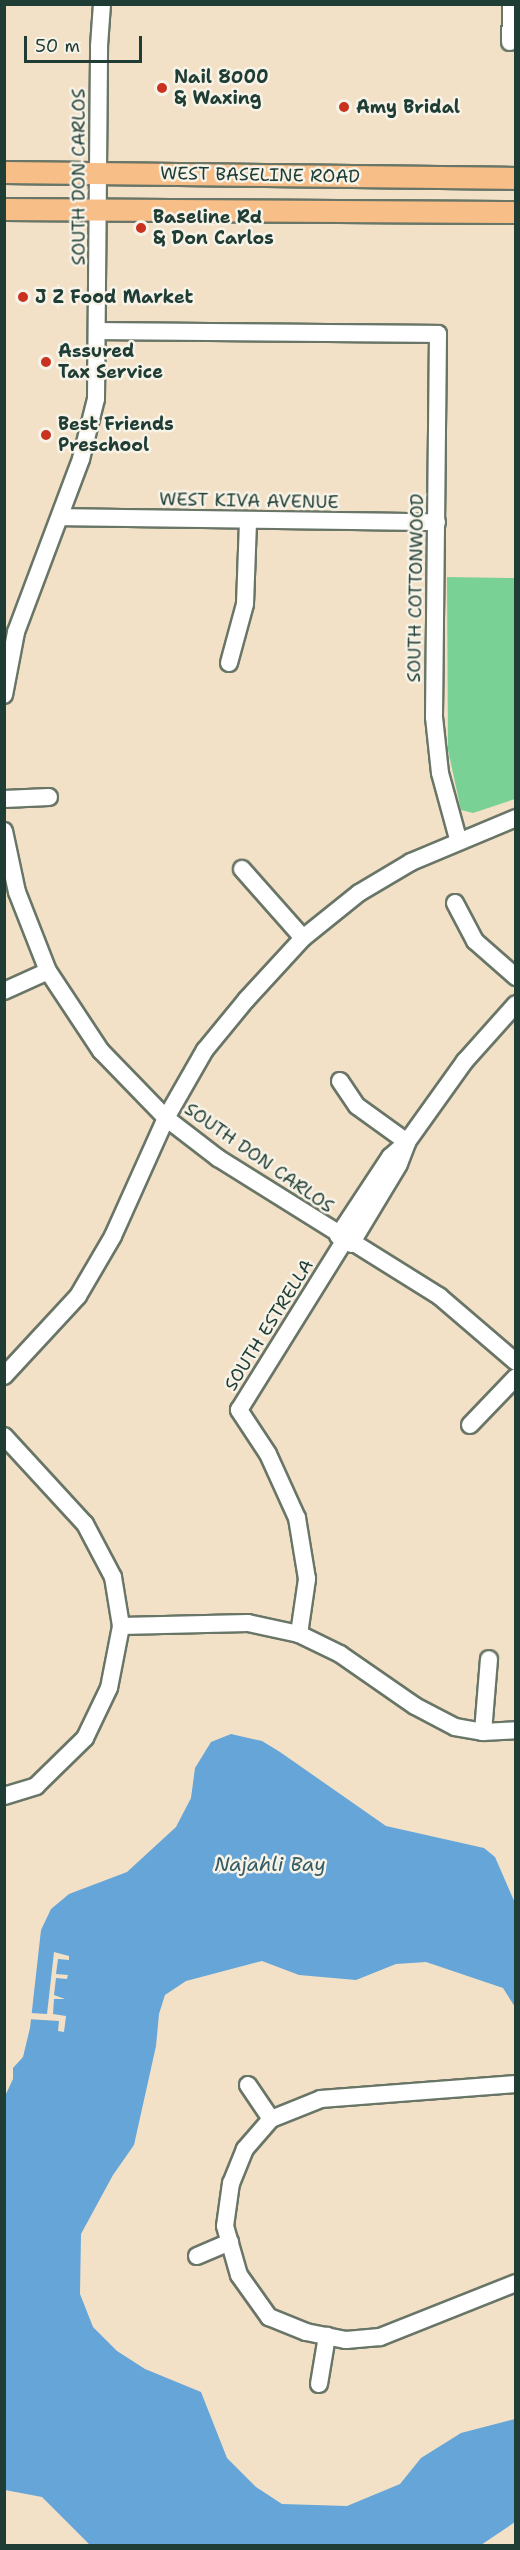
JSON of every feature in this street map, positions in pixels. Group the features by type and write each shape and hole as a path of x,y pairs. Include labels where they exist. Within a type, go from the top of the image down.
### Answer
{"main road":[{"name":"WEST BASELINE ROAD","path":"4,172 516,178"},
{"name":"WEST BASELINE ROAD","path":"4,209 516,212"}],"street":[{"name":"SOUTH DON CARLOS","path":"4,695 10,632 60,517 81,459 96,399 99,332 98,173 102,4"},
{"path":"510,42 511,4"},
{"name":"SOUTH COTTONWOOD","path":"99,332 438,334 434,717 440,773 458,839"},
{"name":"WEST KIVA AVENUE","path":"60,517 248,522 437,522"},
{"path":"229,663 245,604 248,522"},
{"path":"4,799 49,796"},
{"path":"4,1376 78,1296 113,1236 166,1118 205,1050 303,938 359,893 458,839 516,818"},
{"name":"SOUTH DON CARLOS","path":"4,831 17,892 48,971 101,1051 166,1118 218,1158 344,1240 439,1296 516,1362"},
{"path":"242,869 303,938"},
{"path":"455,903 475,941 516,977"},
{"path":"4,991 48,971"},
{"path":"344,1240 390,1157 407,1142 465,1061 516,1004"},
{"path":"340,1081 357,1106 407,1142"},
{"name":"SOUTH ESTRELLA","path":"299,1634 307,1579 297,1518 268,1454 238,1410 344,1240"},
{"path":"470,1425 516,1377"},
{"path":"4,1436 86,1524 113,1577 122,1626 109,1688 86,1738 36,1786 4,1796"},
{"path":"122,1626 248,1623 299,1634 340,1654 415,1706 455,1727 483,1732 516,1730"},
{"path":"483,1732 489,1659"},
{"path":"516,2084 321,2099 271,2119 245,2149 231,2182 225,2226 239,2275 269,2317 346,2340 380,2337 516,2283"},
{"path":"248,2085 271,2119"},
{"path":"197,2256 230,2242"},
{"path":"319,2384 327,2336"}],"green space":[{"path":"447,577 515,578 515,799 473,813 461,810 448,750"}],"water":[{"name":"Najahli Bay","path":"231,1734 262,1741 386,1826 484,1848 495,1857 515,1903 515,2007 503,1988 426,1962 396,1964 356,1980 299,1975 262,1961 186,1981 165,1995 159,2014 156,2046 134,2145 113,2175 81,2234 80,2294 93,2327 117,2351 145,2369 201,2392 227,2458 256,2487 282,2504 347,2506 400,2484 421,2458 461,2433 515,2419 515,2522 481,2545 90,2545 42,2497 5,2490 5,2096 13,2079 13,2068 23,2057 30,2028 41,1930 51,1909 69,1894 127,1872 176,1827 191,1798 195,1768 211,1742"}],"pier":[{"path":"54,1952 69,1956 69,1960 58,1959 56,1974 68,1975 67,1979 56,1978 54,1995 65,1999 54,1999 53,2014 66,2016 64,2032 58,2031 59,2021 27,2019 33,1953 36,1953 31,2013 47,2014"}],"place":[{"name":"Nail 8000 & Waxing","path":"162,88"},
{"name":"Amy Bridal","path":"344,107"},
{"name":"Baseline Rd & Don Carlos","path":"141,228"},
{"name":"J Z Food Market","path":"23,297"},
{"name":"Assured Tax Service","path":"46,362"},
{"name":"Best Friends Preschool","path":"46,435"}]}
